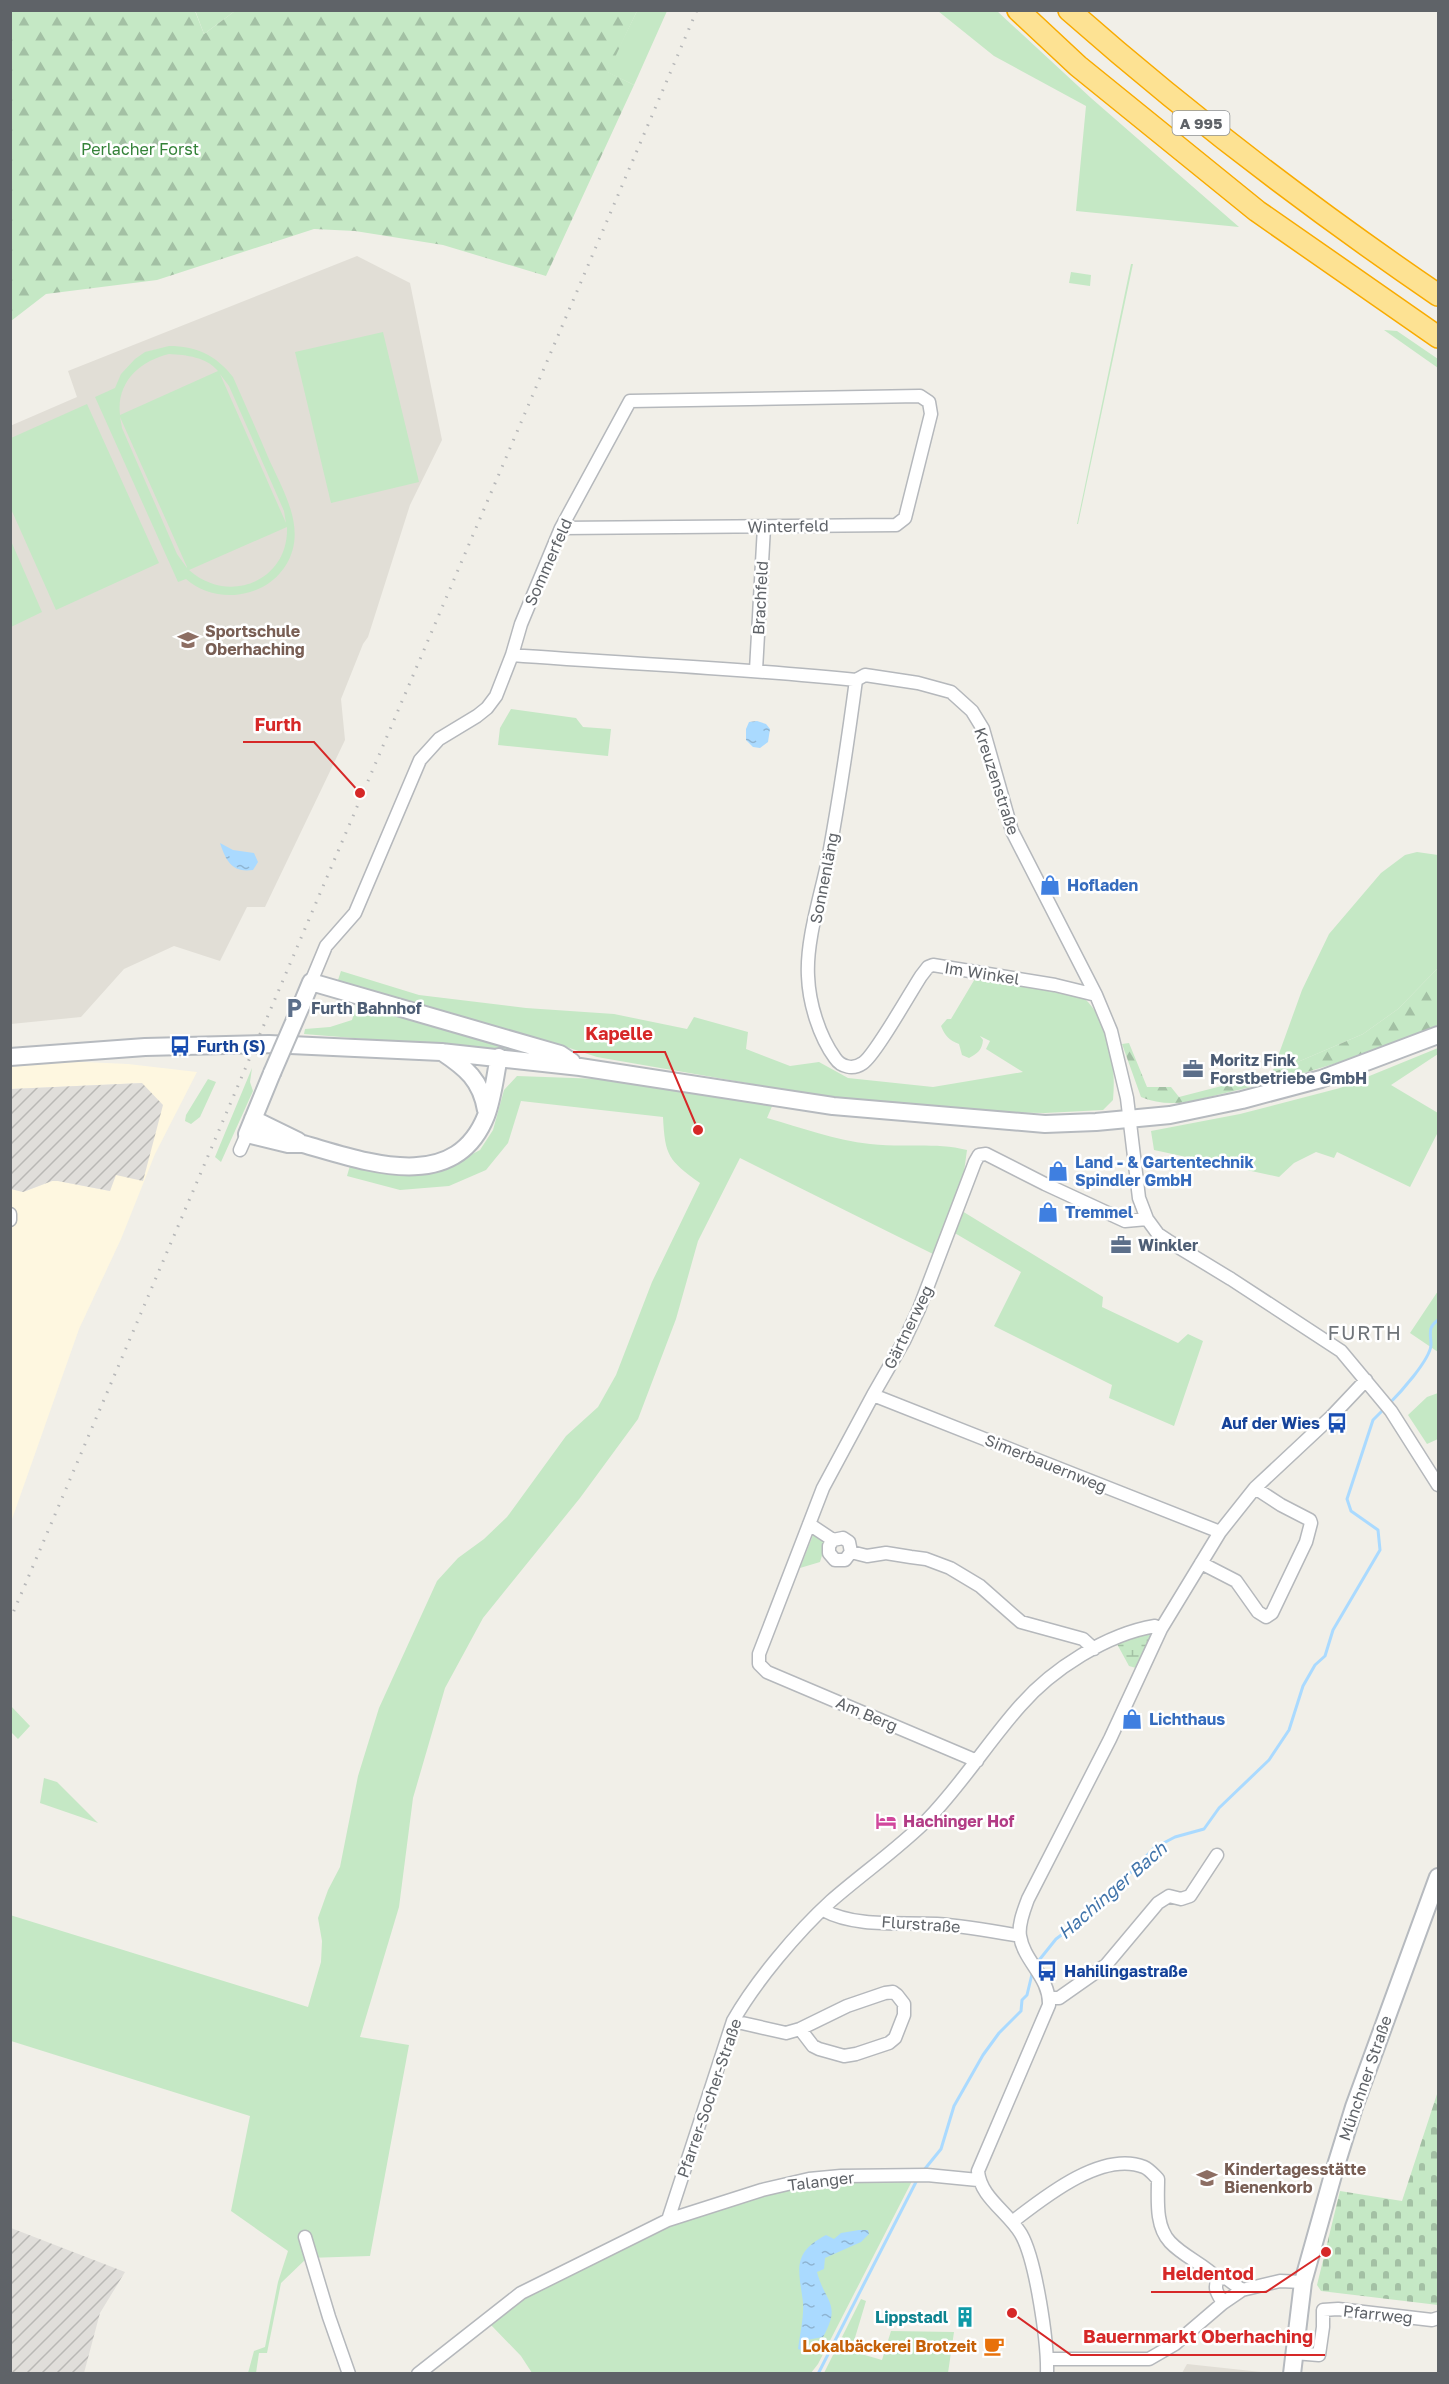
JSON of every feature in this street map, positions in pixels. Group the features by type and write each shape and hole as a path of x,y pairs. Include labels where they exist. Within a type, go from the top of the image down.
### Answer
{"highway":[{"name":"A 995","path":"1018,10 1078,66 1257,211 1438,337"},
{"name":"A 995","path":"1069,10 1183,109 1271,178 1438,295"}],"main road":[{"path":"499,1057 487,1114 473,1138 457,1154 426,1167 408,1168 348,1156 303,1144 290,1136 250,1126 311,982 560,1054 580,1066"},
{"path":"10,1057 135,1047 269,1044 441,1052 580,1066 833,1106 1045,1124 1130,1119 1206,1108 1321,1079 1438,1035"},
{"path":"441,1052 468,1071 478,1082 484,1096 487,1114"},
{"name":"Münchner Straße","path":"1292,2373 1303,2282 1354,2107 1438,1877"}],"street":[{"name":"Sommerfeld","path":"311,982 326,946 355,913 420,760 439,739 487,708 496,696 521,624 561,528 630,401 920,396 929,402 931,414"},
{"name":"Winterfeld","path":"561,528 896,525 905,518 931,414"},
{"name":"Brachfeld","path":"756,670 764,527"},
{"name":"Kreuzenstraße","path":"512,655 634,665 861,677 939,687 951,692 972,711 986,737 1012,831 1096,995 1118,1053 1130,1119 1139,1197 1147,1219"},
{"name":"Sonnenläng","path":"846,1067 838,1062 829,1050 813,1009 808,976 812,939 861,677"},
{"name":"Im Winkel","path":"846,1067 855,1067 868,1058 921,976 928,967 933,965 1055,985 1096,995"},
{"path":"240,1150 250,1126"},
{"name":"Gärtnerweg","path":"759,1664 759,1654 823,1488 920,1309 975,1162 980,1155 986,1154 1125,1221 1147,1219"},
{"path":"10,1214 10,1220"},
{"path":"1147,1219 1158,1234 1341,1351 1387,1406 1438,1485"},
{"path":"1047,2373 1047,2344 1031,2264 1024,2241 1012,2222 983,2190 978,2180 980,2161 1045,2016 1049,1998 1048,1989 1020,1936 1021,1917 1028,1899 1110,1740 1161,1629 1220,1532 1255,1488 1332,1417 1366,1380"},
{"name":"Simerbauernweg","path":"873,1395 1220,1532"},
{"path":"1201,1563 1236,1581 1258,1612 1266,1617 1272,1613 1306,1542 1311,1523 1310,1520 1281,1506 1255,1488"},
{"path":"809,1524 833,1539 843,1538 849,1542 851,1552 849,1557 841,1561 831,1557 828,1550 833,1539"},
{"path":"851,1552 867,1556 886,1553 926,1559 950,1568 980,1586 1021,1622 1083,1639 1094,1649"},
{"name":"Pfarrer-Socher-Straße","path":"668,2220 733,2021 747,1995 823,1910 929,1817 1025,1700 1049,1679 1118,1635 1134,1629 1155,1626 1161,1629"},
{"name":"Am Berg","path":"759,1664 767,1672 977,1761"},
{"path":"1049,1998 1059,1998 1106,1965 1158,1903 1168,1896 1182,1899 1190,1896 1217,1856"},
{"name":"Flurstraße","path":"823,1910 834,1916 852,1920 938,1924 1020,1936"},
{"path":"733,2021 786,2033 800,2030 837,2010 885,1993 893,1992 904,2004 904,2015 895,2038 889,2043 856,2054 844,2056 819,2049 813,2046 800,2030"},
{"path":"1012,2222 1058,2187 1084,2174 1123,2163 1145,2167 1158,2179 1158,2215 1163,2231 1170,2242 1210,2270 1218,2279"},
{"name":"Talanger","path":"668,2220 762,2190 809,2179 841,2176 922,2175 978,2180"},
{"path":"418,2373 521,2293 668,2220"},
{"path":"305,2237 328,2317 349,2373"},
{"path":"1218,2279 1226,2278 1242,2290"},
{"path":"1218,2279 1215,2285 1216,2292 1223,2303"},
{"path":"1047,2359 1149,2360 1175,2344 1223,2303 1242,2290 1280,2281 1303,2282"},
{"name":"Pfarrweg","path":"1294,2354 1319,2355 1323,2310 1338,2309 1436,2322"}],"shaded area":[{"name":"Sportschule Oberhaching","path":"357,256 410,283 442,440 410,505 368,637 341,699 345,740 265,907 247,907 220,961 174,946 124,969 81,1017 11,1024 10,426 77,397 68,371"},
{"path":"64,1061 128,1064 197,1072 155,1154 121,1239 79,1329 11,1522 11,1189 23,1192 58,1181 110,1191 142,1083 11,1089 11,1067"},
{"path":"142,1083 163,1105 143,1181 116,1175 110,1191 58,1181 23,1192 11,1189 11,1089"},
{"path":"11,2228 125,2272 100,2313 84,2373 11,2373"},
{"path":"1187,2364 1261,2372 1261,2373 1182,2373"}],"green space":[{"name":"Perlacher Forst","path":"11,10 195,11 204,34 235,11 637,11 608,72 634,85 546,276 443,245 355,231 314,229 157,280 46,294 11,321"},
{"path":"195,10 235,11 204,34"},
{"path":"637,11 667,11 634,85 607,72"},
{"path":"938,11 997,11 1091,98 1239,227 1076,211 1086,106 994,56"},
{"path":"1131,264 1133,264 1077,524"},
{"path":"1071,272 1091,275 1090,286 1069,283"},
{"path":"1384,330 1397,331 1438,359 1438,368"},
{"path":"383,332 419,482 331,503 295,352"},
{"path":"169,346 197,350 220,363 233,377 286,497 294,524 295,538 286,565 275,578 261,588 242,594 225,595 208,592 186,579 178,582 95,397 115,388 121,374 145,352","holes":["169,354 189,356 208,363 218,371 120,415 120,403 126,383 140,368 158,357","220,374 229,386 284,511 286,523","120,417 187,568 177,554 122,428","287,527 285,546 278,562 267,574 253,582 238,586 221,586 204,580 189,570"]},
{"path":"87,404 159,563 56,610 11,509 11,438"},
{"path":"11,541 42,612 10,627"},
{"path":"511,709 576,718 583,727 611,729 608,756 498,745 500,728"},
{"path":"1417,852 1438,855 1438,968 1398,1009 1363,1034 1272,1073 1302,990 1329,934 1381,873 1405,855"},
{"path":"1438,968 1438,1025 1338,1062 1286,1078 1188,1102 1156,1102 1141,1097 1122,1044 1129,1043 1147,1087 1171,1087 1179,1097 1272,1073 1363,1034 1398,1009"},
{"path":"341,971 419,995 526,1008 614,1014 687,1029 694,1017 748,1032 746,1049 790,1066 819,1062 848,1078 933,1087 1023,1072 986,1049 990,1041 980,1036 983,1040 979,1051 969,1058 962,1055 959,1044 948,1037 941,1026 947,1019 951,1019 976,977 1084,998 1100,1020 1110,1046 1114,1073 1113,1100 1103,1110 1045,1113 987,1112 833,1098 597,1057 551,1042 337,983"},
{"path":"355,1001 537,1053 304,1034 305,1029 330,1027 352,1020"},
{"path":"1438,1048 1438,1054 1391,1085 1438,1113 1438,1132 1410,1187 1337,1152 1334,1158 1316,1152 1294,1163 1279,1177 1154,1150 1151,1131 1240,1114 1340,1088"},
{"path":"252,1068 250,1082 253,1091 221,1162 215,1157"},
{"path":"517,1076 601,1079 773,1104 767,1118 831,1137 870,1144 943,1146 967,1150 964,1172 935,1255 740,1158 698,1241 676,1319 638,1419 580,1498 483,1618 445,1688 413,1798 399,1907 360,2037 409,2045 370,2256 307,2258 281,2283 267,2353 259,2353 256,2373 248,2373 254,2351 265,2347 278,2282 288,2251 231,2211 250,2116 11,2041 10,1915 308,2007 321,1962 322,1941 318,1918 328,1890 340,1867 358,1776 379,1708 437,1581 458,1558 484,1539 507,1517 566,1436 598,1407 616,1375 652,1282 700,1183 670,1156 665,1141 663,1117 521,1101 508,1143 486,1170 449,1186 400,1190 347,1176 351,1162 457,1162 480,1150 493,1130 504,1090"},
{"path":"208,1079 216,1082 200,1117 191,1124 185,1121 186,1115"},
{"path":"962,1211 1103,1297 1102,1307 1178,1343 1188,1334 1203,1341 1174,1426 1109,1398 1112,1385 994,1326 1021,1272 953,1232"},
{"path":"1438,1291 1438,1352 1410,1333"},
{"path":"1438,1393 1438,1439 1427,1444 1408,1415 1427,1397"},
{"path":"813,1535 826,1542 820,1562 800,1568"},
{"path":"1149,1632 1153,1634 1136,1668 1129,1666 1117,1644"},
{"path":"10,1705 30,1726 18,1739 11,1732"},
{"path":"44,1778 57,1782 98,1823 40,1803"},
{"path":"1438,2091 1438,2305 1321,2291 1317,2285 1340,2191 1402,2201"},
{"path":"845,2179 912,2181 818,2364 811,2373 532,2373 521,2356 491,2325 526,2296 669,2223 788,2187"},
{"path":"861,2299 866,2301 851,2351 882,2360 891,2331 954,2332 948,2373 824,2373"}],"water":[{"path":"757,721 766,724 770,729 768,742 760,748 753,747 746,740 746,729 749,722"},
{"path":"220,843 233,850 254,853 258,862 253,870 235,868 225,855"},
{"path":"868,2230 869,2234 861,2242 825,2258 824,2269 817,2272 832,2310 829,2326 823,2337 807,2340 803,2351 798,2349 803,2314 799,2272 802,2256 815,2242 826,2235 834,2239 841,2233"}],"waterway":[{"name":"Hachinger Bach","path":"1388,1405 1425,1359 1431,1345 1431,1329 1438,1320"},
{"name":"Hachinger Bach","path":"1036,1964 1056,1939 1095,1910 1154,1848 1175,1837 1204,1829 1219,1808 1269,1760 1289,1730 1303,1686 1315,1665 1325,1656 1333,1630 1380,1550 1378,1530 1351,1511 1347,1499 1373,1420 1384,1409"},
{"name":"Hachinger Bach","path":"924,2170 941,2149 954,2106 983,2055 999,2033 1021,2011 1022,2000 1027,1995 1033,1970"},
{"name":"Hachinger Bach","path":"818,2374 917,2180"}],"railway":[{"path":"10,1620 697,10"}],"place":[{"name":"Sportschule Oberhaching","path":"188,640"},
{"name":"Furth","path":"360,793"},
{"name":"Hofladen","path":"1050,885"},
{"name":"Furth Bahnhof","path":"294,1008"},
{"name":"Furth (S)","path":"180,1046"},
{"name":"Moritz Fink Forstbetriebe GmbH","path":"1193,1069"},
{"name":"Kapelle","path":"698,1130"},
{"name":"Land - & Gartentechnik Spindler GmbH","path":"1058,1171"},
{"name":"Tremmel","path":"1048,1212"},
{"name":"Winkler","path":"1121,1245"},
{"name":"Auf der Wies","path":"1337,1423"},
{"name":"Lichthaus","path":"1132,1719"},
{"name":"Hachinger Hof","path":"886,1821"},
{"name":"Hahilingastraße","path":"1047,1971"},
{"name":"Kindertagesstätte Bienenkorb","path":"1207,2178"},
{"name":"Heldentod","path":"1326,2252"},
{"name":"Bauernmarkt Oberhaching","path":"1012,2313"},
{"name":"Lippstadl","path":"965,2317"},
{"name":"Lokalbäckerei Brotzeit","path":"994,2346"}],"district":[{"name":"FURTH","path":"1365,1332"}]}
